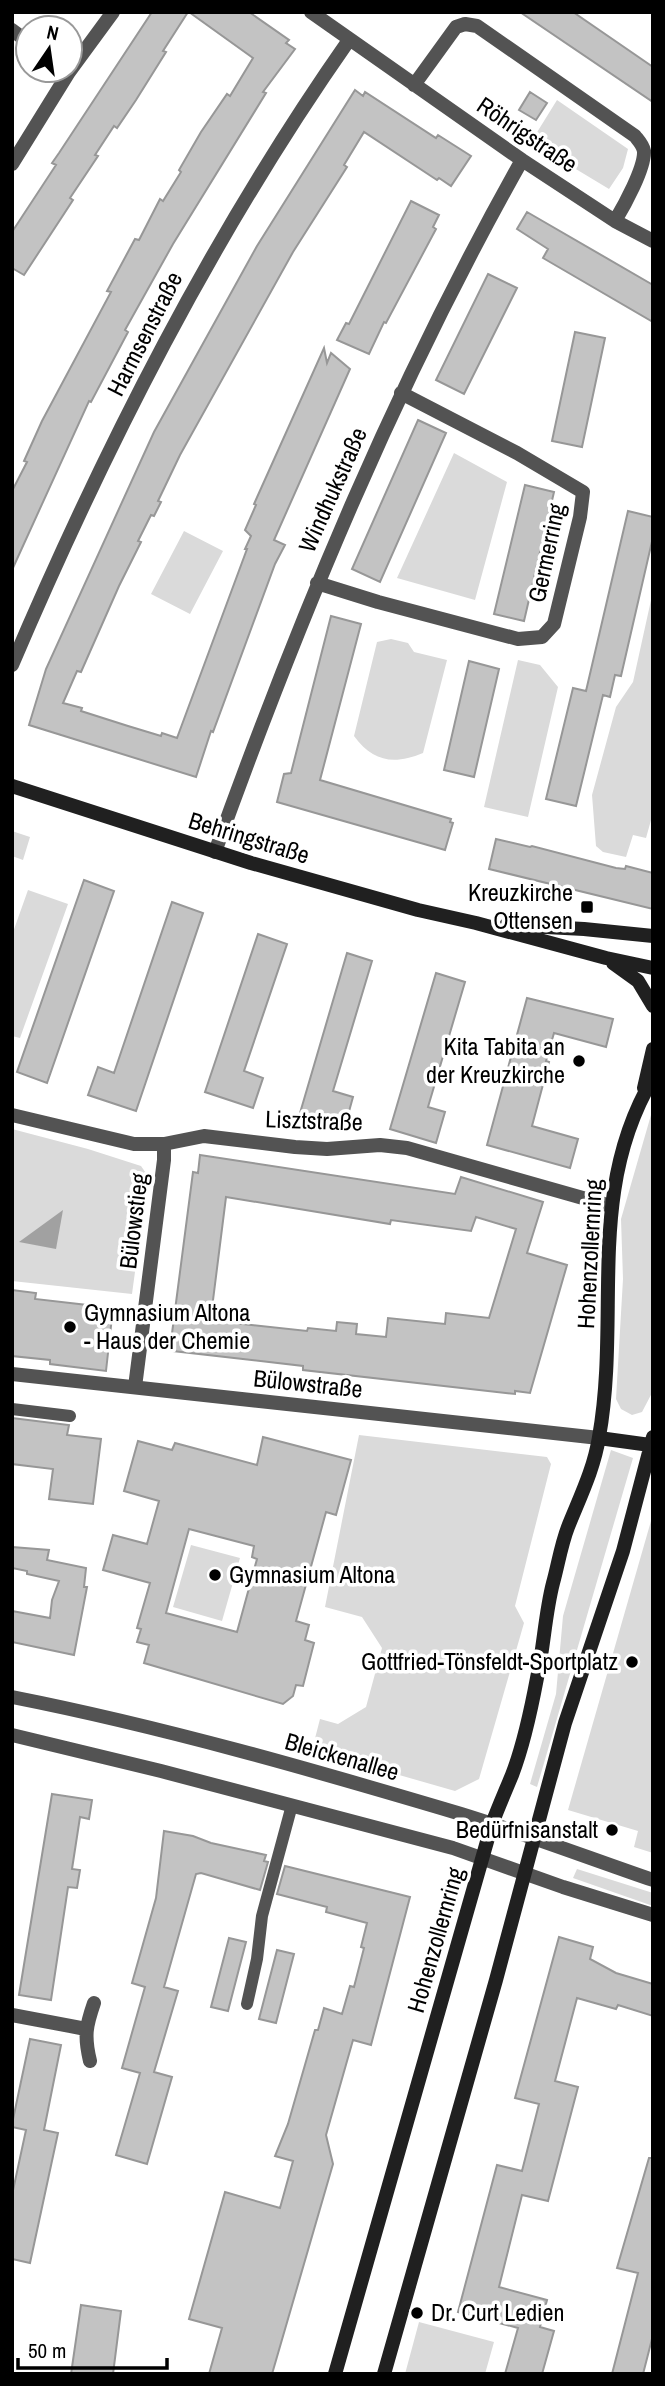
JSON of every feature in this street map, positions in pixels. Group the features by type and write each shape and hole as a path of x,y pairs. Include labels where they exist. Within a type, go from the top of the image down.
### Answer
{"main road":[{"name":"Behringstraße","path":"12,786 326,885 653,968"},
{"name":"Behringstraße","path":"476,923 653,936"},
{"path":"606,958 638,981 653,1006"},
{"path":"642,1096 653,1049"},
{"name":"Hohenzollernring","path":"335,2374 492,1825 512,1774 529,1716 548,1603 566,1530 591,1471 599,1438 605,1391 609,1328 609,1227 617,1167 626,1135 642,1096 653,1078"},
{"path":"384,2374 565,1723 623,1551 652,1442 599,1438"}],"street":[{"path":"84,49 113,12"},
{"name":"Röhrigstraße","path":"311,12 522,160 615,221 653,241"},
{"path":"414,85 456,27 466,24 477,26 635,136 643,146 644,155 633,187 615,221"},
{"name":"Harmsenstraße","path":"12,665 95,482 171,330 273,153 349,40"},
{"path":"12,164 59,84"},
{"name":"Windhukstraße","path":"215,852 317,583 401,393 487,222 522,160"},
{"name":"Germerring","path":"317,583 518,639 542,637 554,624 580,517 583,492 517,453 401,393"},
{"name":"Lisztstraße","path":"12,1115 134,1144 164,1144 204,1136 327,1149 380,1145 407,1148 611,1206"},
{"name":"Bülowstieg","path":"135,1387 163,1173 164,1144"},
{"name":"Bülowstraße","path":"12,1374 599,1438"},
{"name":"Bleickenallee","path":"12,1697 171,1733 313,1771 492,1825 653,1880"},
{"path":"12,1735 453,1848 525,1874 653,1914"},
{"path":"90,2061 85,2041 94,2003"},
{"path":"12,2015 86,2029"}],"lane":[{"path":"12,1409 70,1416"},
{"path":"247,2004 257,1959 262,1916 292,1805"}],"shaded area":[{"path":"557,100 628,149 623,168 609,189 531,142"},
{"path":"454,453 507,482 475,600 397,578"},
{"path":"184,531 223,551 190,614 151,594"},
{"path":"653,591 653,813 646,838 633,835 626,857 603,852 596,846 592,795 616,707 633,682"},
{"path":"391,639 408,643 414,652 447,660 423,753 393,760 377,756 361,745 354,736 377,642"},
{"path":"518,660 540,665 558,687 528,817 484,807"},
{"path":"12,831 30,837 23,860 12,856"},
{"path":"28,890 68,904 20,1038 12,1036 12,935"},
{"path":"653,1108 653,1391 642,1412 632,1415 621,1409 616,1399 623,1279 621,1219"},
{"path":"12,1129 141,1166 148,1176 132,1294 12,1281"},
{"path":"63,1210 56,1249 19,1242"},
{"path":"359,1435 547,1457 551,1464 515,1606 524,1623 479,1779 455,1791 312,1750 320,1719 338,1724 366,1707 382,1648 362,1617 325,1607"},
{"path":"611,1450 633,1458 537,1787 530,1784 556,1694 563,1616"},
{"name":"Gottfried-Tönsfeldt-Sportplatz","path":"653,1514 653,1853 634,1847 638,1831 568,1810"},
{"path":"191,1545 240,1558 222,1621 173,1607"},
{"path":"577,1869 653,1893 653,1906 573,1878"},
{"path":"419,2322 494,2342 485,2374 405,2374"}],"building":[{"path":"152,12 188,12 136,100 95,155 98,156 70,198 73,200 24,275 12,268 12,232 56,165 52,163"},
{"path":"189,12 249,12 289,40 286,43 295,49 263,92 266,93 173,244 125,330 128,332 91,402 89,401 12,570 12,491 27,462 24,461 42,421 111,292 107,291 135,239 139,240 160,199 163,201 181,172 179,170 201,132 227,94 230,96 253,58"},
{"path":"520,12 573,12 653,67 653,102"},
{"path":"355,90 363,96 365,92 436,138 438,135 471,156 451,186 439,178 437,180 364,132 344,165 347,167 293,252 180,455 158,501 161,502 138,541 141,542 81,672 77,671 63,703 128,726 177,738 247,549 251,536 245,530 256,505 254,504 324,348 327,363 331,353 350,369 274,540 285,545 275,564 196,777 29,725 46,669 154,432 257,246"},
{"path":"530,92 547,103 536,120 519,110"},
{"path":"411,201 439,215 433,227 436,229 369,354 337,340 346,323 349,324"},
{"path":"527,212 653,285 653,322 543,258 548,249 517,229"},
{"path":"488,274 517,288 464,394 436,380"},
{"path":"575,332 605,338 582,447 552,441"},
{"path":"418,420 446,433 380,582 352,569"},
{"path":"525,485 554,492 524,621 494,614"},
{"path":"628,511 653,517 653,537 621,676 615,675 610,697 603,695 576,806 546,799 573,688 586,691"},
{"path":"331,616 361,624 320,780 451,819 450,822 453,823 445,850 277,802 284,774 291,773"},
{"path":"469,661 499,669 474,777 444,770"},
{"path":"496,839 616,868 625,869 626,866 653,873 653,909 489,869"},
{"path":"84,880 114,891 47,1083 17,1072"},
{"path":"172,902 203,913 136,1111 88,1095 98,1067 114,1073"},
{"path":"258,934 287,944 244,1071 263,1078 253,1108 205,1092"},
{"path":"347,953 372,961 333,1091 353,1097 345,1126 300,1113"},
{"path":"436,973 465,982 428,1107 445,1112 436,1143 390,1129"},
{"path":"527,998 613,1019 606,1047 554,1033 532,1126 578,1139 570,1168 487,1145"},
{"path":"200,1155 455,1194 461,1177 543,1202 527,1253 567,1265 530,1393 515,1391 515,1394 303,1370 303,1366 173,1351 171,1341 193,1172 198,1173","holes":["226,1197 390,1224 391,1220 471,1231 476,1217 516,1229 489,1318 446,1313 445,1324 388,1318 386,1337 356,1334 357,1324 337,1322 336,1331 308,1328 307,1331 206,1320 211,1316"]},
{"name":"Gymnasium Altona - Haus der Chemie","path":"12,1290 36,1293 35,1299 113,1308 106,1371 12,1356"},
{"path":"12,1418 69,1425 67,1435 101,1439 93,1504 49,1499 53,1469 12,1464"},
{"path":"263,1437 351,1460 336,1515 326,1512 296,1621 309,1625 305,1640 314,1643 303,1686 296,1685 293,1696 283,1704 144,1663 149,1645 137,1642 141,1629 137,1628 150,1583 103,1570 113,1535 147,1544 159,1501 124,1491 138,1441 172,1450 175,1443 257,1465","holes":["189,1529 254,1546 252,1557 257,1559 237,1632 166,1613"]},
{"path":"12,1547 49,1550 47,1560 86,1568 84,1587 87,1587 74,1655 12,1642 12,1611 50,1618 52,1600 59,1581 12,1568"},
{"path":"52,1794 92,1800 89,1819 80,1817 72,1869 80,1870 77,1888 68,1887 51,2000 19,1995"},
{"path":"164,1831 266,1855 264,1861 268,1862 260,1890 201,1873 196,1874 164,1987 178,1991 154,2072 172,2077 147,2164 116,2155 140,2073 122,2068 145,1987 132,1983 156,1898"},
{"path":"285,1866 410,1897 371,2045 353,2040 326,2135 333,2164 272,2374 209,2374 222,2328 189,2319 225,2192 280,2208 293,2161 275,2156 288,2124 315,2030 318,2030 324,2008 342,2014 350,1986 354,1987 364,1948 361,1947 367,1923 326,1912 327,1907 277,1894"},
{"path":"559,1937 593,1947 590,1959 616,1973 653,1984 653,2016 618,2005 616,2009 577,1998 555,2081 578,2087 548,2201 522,2195 499,2287 547,2300 540,2327 554,2331 542,2374 505,2374 518,2328 458,2312 497,2165 522,2171 539,2104 515,2098"},
{"path":"229,1938 246,1942 228,2011 211,2007"},
{"path":"277,1950 294,1954 276,2023 259,2019"},
{"path":"30,2039 61,2045 44,2130 58,2133 30,2263 12,2259 12,2195 26,2130 12,2127 12,2124"},
{"path":"649,2158 653,2158 653,2335 643,2374 612,2374 638,2273 617,2268"},
{"path":"81,2305 121,2311 113,2374 71,2374"}],"place":[{"name":"Kreuzkirche Ottensen","path":"587,907"},
{"name":"Kita Tabita an der Kreuzkirche","path":"579,1061"},
{"name":"Gymnasium Altona - Haus der Chemie","path":"70,1327"},
{"name":"Gymnasium Altona","path":"215,1575"},
{"name":"Gottfried-Tönsfeldt-Sportplatz","path":"632,1662"},
{"name":"Bedürfnisanstalt","path":"612,1830"},
{"name":"Dr. Curt Ledien","path":"417,2313"}]}
